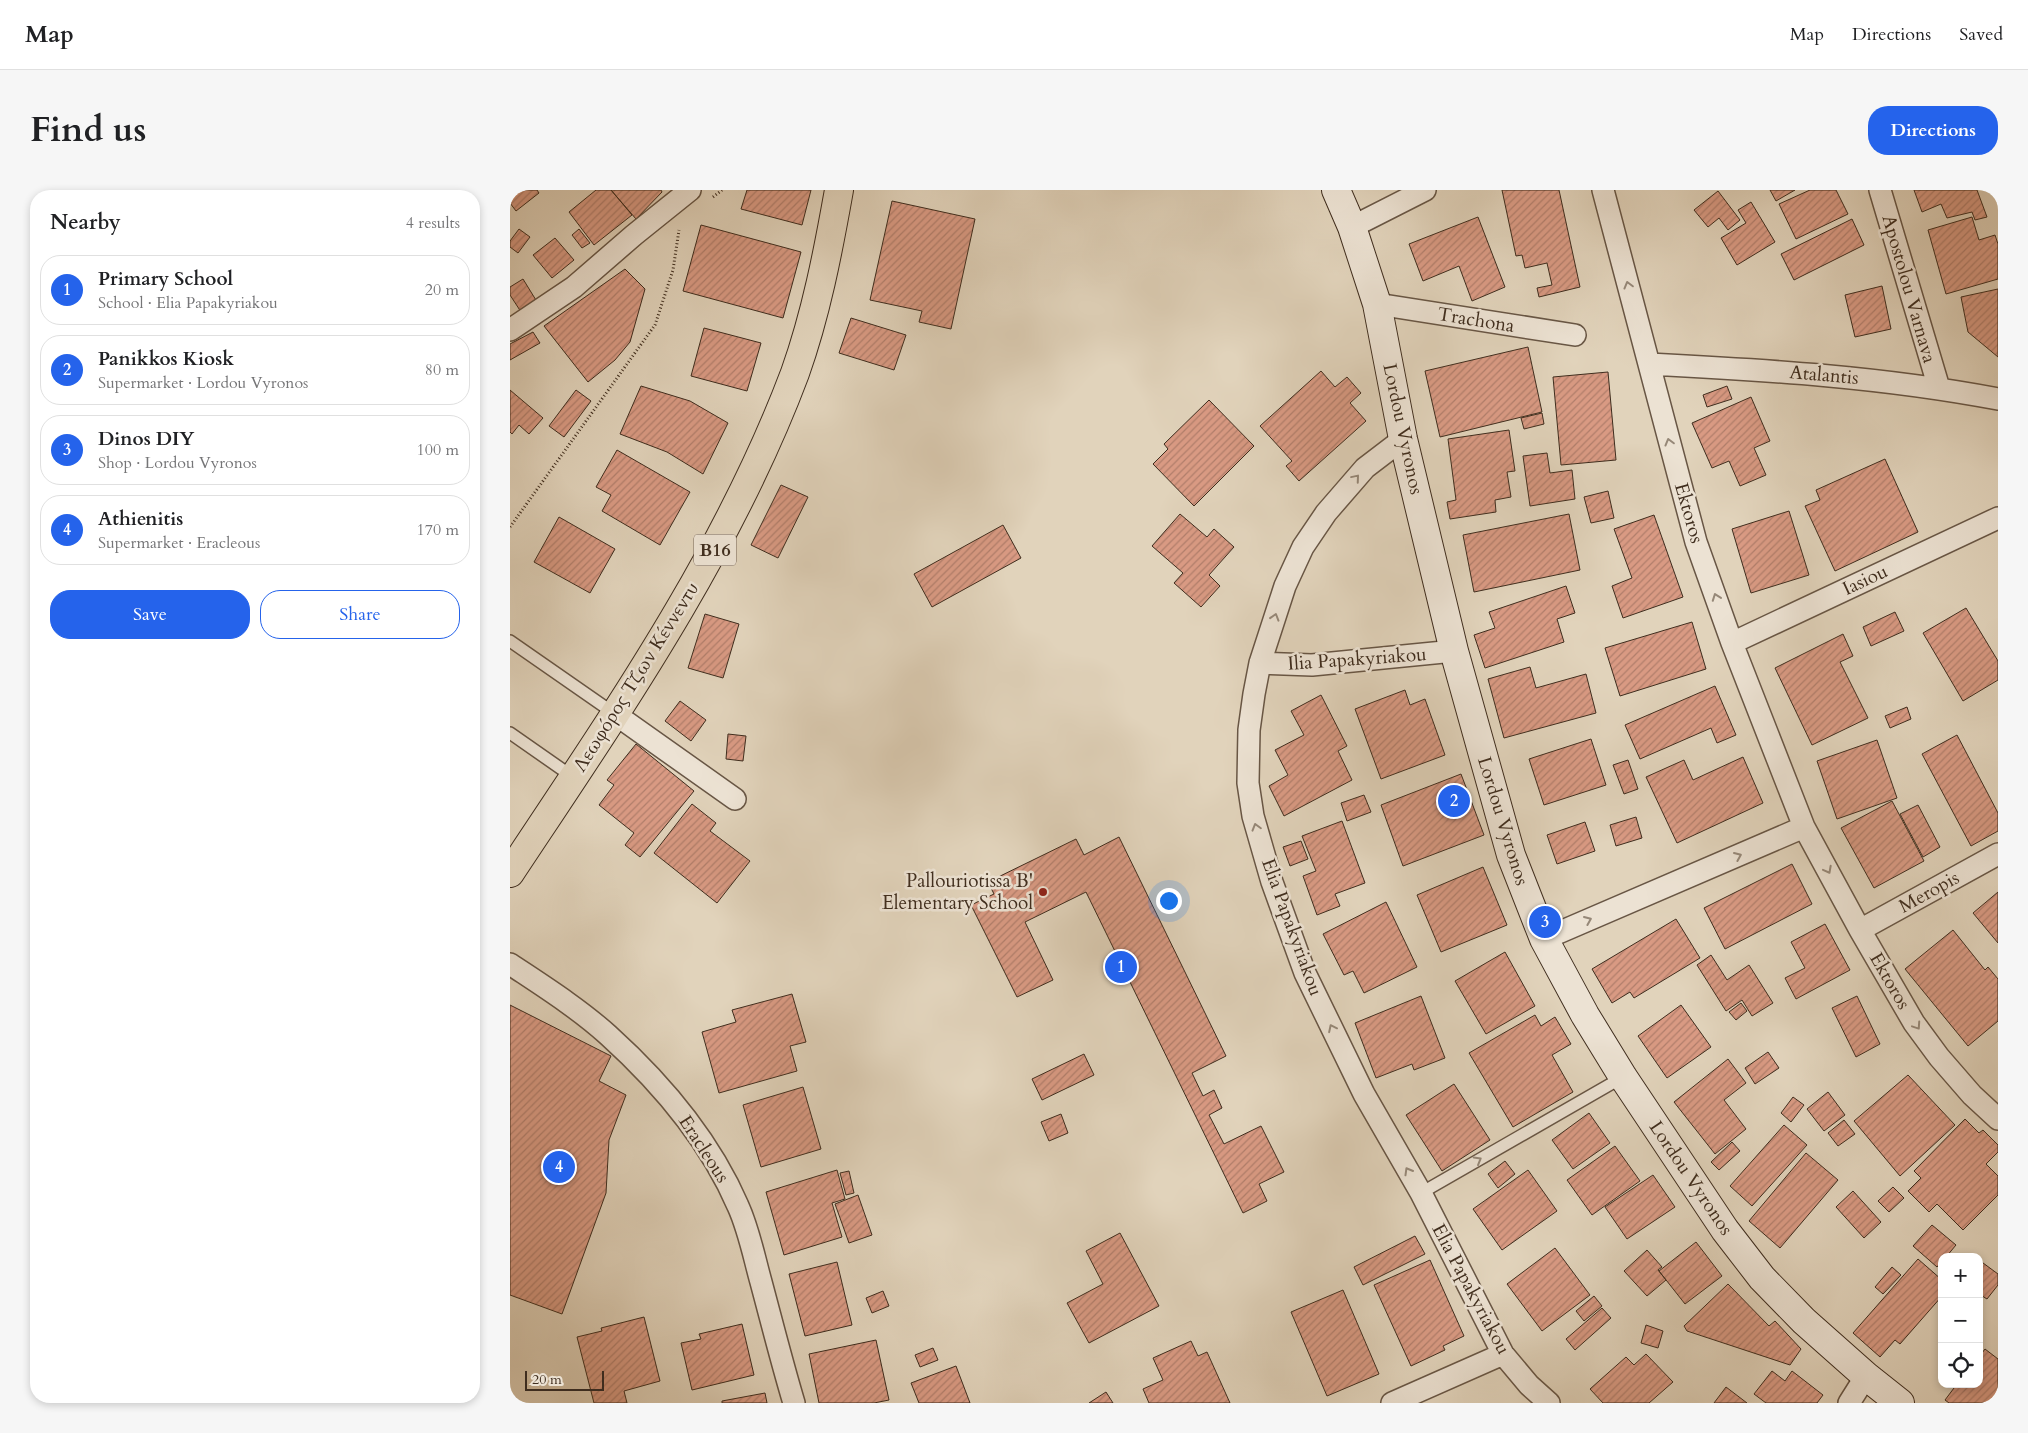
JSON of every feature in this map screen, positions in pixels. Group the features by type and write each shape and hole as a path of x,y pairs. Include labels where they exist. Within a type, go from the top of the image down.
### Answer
{"main road":[{"name":"Λεωφόρος Τζων Κέννεντυ","path":"510,873 615,714 717,545 760,459 795,372 816,306 839,190"}],"street":[{"name":"Lordou Vyronos","path":"1336,190 1352,227 1377,304 1403,439 1454,651 1511,855 1544,939 1622,1077 1725,1230 1762,1278 1804,1321 1866,1376 1900,1403"},
{"path":"1352,227 1424,190"},
{"name":"Ektoros","path":"1603,190 1696,542 1732,643 1804,827 1860,930 1914,1023 1939,1057 1972,1096 1998,1120"},
{"name":"Apostolou Varnava","path":"1880,190 1938,388"},
{"path":"510,330 574,287 688,192"},
{"name":"Trachona","path":"1377,304 1575,336"},
{"name":"Atalantis","path":"1649,364 1783,371 1866,378 1998,399"},
{"name":"Elia Papakyriakou","path":"1403,439 1365,468 1326,513 1303,547 1285,586 1260,663 1249,730 1248,783 1253,816 1272,882 1311,985 1364,1094 1421,1193 1504,1354 1530,1385 1549,1403"},
{"name":"Iasiou","path":"1732,643 1998,518"},
{"name":"Ilia Papakyriakou","path":"1260,663 1312,666 1454,651"},
{"path":"615,714 735,799"},
{"path":"1544,939 1804,827"},
{"name":"Meropis","path":"1860,930 1998,854"},
{"name":"Eracleous","path":"510,964 561,999 607,1035 644,1071 679,1110 718,1166 739,1207 794,1403"},
{"path":"1392,1403 1504,1354"},
{"path":"1849,1403 1866,1376"}],"lane":[{"path":"510,641 615,714"},
{"path":"510,733 573,777"},
{"path":"1421,1193 1622,1077"}],"path":[{"path":"510,527 655,326 673,270 688,192"}],"building":[{"path":"510,190 537,190 539,193 516,211 510,203"},
{"path":"596,190 611,190 632,215 594,245 569,212"},
{"path":"611,190 661,190 662,192 636,219"},
{"path":"747,190 811,190 802,225 741,209"},
{"path":"1502,190 1559,190 1580,287 1539,297 1537,288 1552,285 1547,263 1525,268 1522,255 1516,256"},
{"path":"1770,190 1795,190 1776,201"},
{"path":"1810,190 1836,190 1848,214 1796,239 1779,204"},
{"path":"1914,190 1977,190 1987,217 1975,220 1972,212 1947,218 1941,204 1922,212"},
{"path":"1718,191 1740,220 1728,230 1719,218 1708,227 1694,210"},
{"path":"892,201 975,219 951,329 919,322 922,311 870,300"},
{"path":"1751,202 1775,242 1737,265 1721,238 1746,223 1738,210"},
{"path":"1478,217 1505,287 1472,301 1459,266 1423,281 1409,244"},
{"path":"1972,217 1979,240 1995,235 1998,244 1998,279 1946,294 1928,230"},
{"path":"1852,219 1864,245 1794,280 1781,254"},
{"path":"701,225 801,252 783,318 683,291"},
{"path":"519,229 530,237 518,253 510,247 510,241"},
{"path":"579,229 590,243 582,248 572,235"},
{"path":"555,238 574,260 552,278 533,255"},
{"path":"625,269 645,289 630,342 615,360 588,382 544,326"},
{"path":"523,279 539,305 523,315 510,295 510,287"},
{"path":"1882,286 1891,329 1855,337 1845,295"},
{"path":"1998,289 1998,357 1968,332 1961,297"},
{"path":"851,318 906,335 894,370 839,353"},
{"path":"704,328 761,343 747,391 691,376"},
{"path":"533,332 540,343 510,360 510,344"},
{"path":"1528,347 1542,412 1440,437 1425,371"},
{"path":"1321,371 1335,387 1347,377 1361,393 1350,403 1366,421 1299,481 1286,466 1292,461 1260,426"},
{"path":"1608,372 1616,460 1561,465 1553,377"},
{"path":"641,386 690,401 728,423 703,474 667,452 620,434"},
{"path":"1727,386 1732,399 1707,407 1703,395"},
{"path":"510,390 543,418 529,434 519,425 512,434 510,432"},
{"path":"576,390 591,401 564,437 549,426"},
{"path":"1751,397 1770,441 1754,448 1766,475 1740,486 1729,461 1712,468 1692,423"},
{"path":"1209,400 1254,446 1194,506 1153,464 1168,449 1164,444"},
{"path":"1542,413 1544,424 1524,429 1521,418"},
{"path":"1509,430 1515,471 1507,472 1511,497 1495,500 1496,512 1450,519 1447,502 1456,500 1448,439"},
{"path":"617,450 690,492 660,545 602,511 611,495 596,487"},
{"path":"1547,453 1550,473 1572,470 1575,499 1530,506 1523,456"},
{"path":"1885,459 1918,532 1835,571 1805,506 1820,500 1816,490"},
{"path":"781,485 808,497 778,558 751,545"},
{"path":"1608,491 1614,518 1591,523 1584,497"},
{"path":"1789,511 1809,575 1751,593 1732,529"},
{"path":"1180,514 1207,537 1214,529 1234,547 1209,575 1220,586 1201,607 1174,583 1183,573 1152,546"},
{"path":"1569,514 1580,570 1474,592 1463,535"},
{"path":"1654,515 1683,597 1623,618 1612,586 1632,578 1614,529"},
{"path":"559,517 615,549 590,593 534,562"},
{"path":"1003,525 1021,558 932,607 914,574"},
{"path":"1566,586 1575,613 1557,619 1564,642 1485,668 1474,635 1495,628 1489,612"},
{"path":"1966,608 1998,661 1998,680 1963,701 1923,633"},
{"path":"1895,612 1904,631 1871,646 1863,627"},
{"path":"705,614 739,624 723,678 688,668"},
{"path":"1692,622 1706,669 1620,696 1605,648"},
{"path":"1843,634 1853,656 1840,662 1868,718 1812,745 1775,668"},
{"path":"1530,667 1536,688 1586,674 1596,713 1504,738 1488,679"},
{"path":"1715,686 1736,735 1717,743 1711,728 1640,759 1625,725"},
{"path":"1405,690 1410,705 1425,699 1445,755 1381,779 1355,709"},
{"path":"1321,695 1347,746 1338,751 1352,780 1284,816 1269,786 1288,775 1275,750 1304,735 1291,711"},
{"path":"680,701 706,720 691,741 665,721"},
{"path":"1907,707 1911,719 1890,728 1885,716"},
{"path":"728,734 746,736 743,761 726,759"},
{"path":"1957,735 1998,813 1998,831 1971,846 1922,754"},
{"path":"1591,739 1606,785 1544,805 1529,759"},
{"path":"1877,740 1897,798 1837,819 1817,761"},
{"path":"636,744 694,791 640,857 625,845 634,833 599,805 614,785 607,780"},
{"path":"1743,757 1763,803 1677,843 1646,777 1684,760 1693,780"},
{"path":"1628,760 1638,789 1624,794 1613,765"},
{"path":"1461,774 1484,835 1403,866 1381,805"},
{"path":"1364,795 1371,812 1347,821 1341,803"},
{"path":"1892,801 1924,861 1874,888 1841,828"},
{"path":"692,804 716,823 710,831 750,861 717,903 654,853"},
{"path":"1918,805 1940,847 1923,857 1900,814"},
{"path":"1636,817 1642,838 1616,846 1610,825"},
{"path":"1342,821 1365,883 1335,894 1340,906 1317,915 1303,876 1316,871 1302,836"},
{"path":"1585,822 1595,851 1557,864 1547,835"},
{"path":"1119,837 1226,1056 1192,1073 1203,1096 1214,1090 1222,1108 1209,1115 1224,1144 1261,1126 1284,1172 1259,1184 1267,1201 1243,1213 1086,892 1025,922 1053,980 1017,997 971,905 994,894 988,882 1076,839 1084,855"},
{"path":"1301,841 1308,859 1290,866 1283,847"},
{"path":"1792,864 1812,904 1725,949 1704,908"},
{"path":"1483,867 1507,925 1441,952 1417,895"},
{"path":"1998,892 1998,943 1973,913"},
{"path":"1386,902 1417,967 1364,993 1353,971 1344,975 1323,934"},
{"path":"1676,919 1700,958 1634,998 1630,992 1612,1003 1592,969"},
{"path":"1825,924 1850,970 1796,999 1785,978 1805,968 1791,942"},
{"path":"1953,930 1985,970 1988,967 1998,979 1998,1021 1968,1046 1905,969"},
{"path":"1505,952 1535,1006 1486,1034 1455,981"},
{"path":"1711,955 1727,980 1749,965 1773,1003 1752,1016 1742,1000 1726,1011 1697,965"},
{"path":"792,994 806,1042 790,1046 797,1071 719,1093 702,1032 736,1022 732,1010"},
{"path":"1421,996 1445,1058 1414,1070 1412,1064 1376,1078 1355,1023"},
{"path":"1857,996 1880,1044 1856,1057 1832,1008"},
{"path":"1741,1003 1747,1011 1736,1020 1729,1012"},
{"path":"510,1005 611,1056 599,1081 626,1095 609,1140 606,1193 562,1314 510,1295"},
{"path":"1681,1005 1711,1047 1667,1078 1638,1036"},
{"path":"1535,1015 1541,1026 1555,1017 1571,1044 1552,1055 1573,1092 1513,1127 1469,1053"},
{"path":"1768,1052 1779,1068 1755,1084 1745,1068"},
{"path":"1084,1054 1094,1075 1042,1100 1032,1079"},
{"path":"1728,1059 1746,1083 1724,1100 1746,1129 1715,1154 1674,1102"},
{"path":"1908,1075 1955,1125 1900,1176 1854,1121"},
{"path":"1454,1084 1490,1140 1442,1171 1406,1115"},
{"path":"803,1087 821,1149 761,1167 743,1105"},
{"path":"1828,1092 1845,1115 1824,1131 1807,1109"},
{"path":"1793,1097 1804,1105 1791,1122 1781,1113"},
{"path":"1589,1113 1610,1143 1573,1169 1552,1140"},
{"path":"1061,1114 1068,1133 1049,1141 1041,1122"},
{"path":"1965,1119 1979,1133 1983,1130 1998,1145 1998,1152 1986,1164 1998,1176 1998,1195 1963,1230 1937,1204 1929,1212 1908,1191 1921,1178 1914,1171"},
{"path":"1844,1120 1855,1134 1838,1146 1828,1133"},
{"path":"1784,1125 1807,1145 1752,1206 1730,1186"},
{"path":"1732,1142 1740,1151 1719,1170 1711,1162"},
{"path":"1615,1146 1640,1181 1592,1215 1567,1180"},
{"path":"1806,1153 1838,1180 1780,1248 1749,1221"},
{"path":"1505,1161 1515,1174 1498,1188 1488,1174"},
{"path":"837,1170 845,1199 832,1203 842,1237 784,1255 766,1192"},
{"path":"1528,1170 1557,1211 1502,1250 1473,1209"},
{"path":"849,1171 854,1193 846,1195 840,1173"},
{"path":"1653,1175 1675,1207 1627,1239 1605,1207"},
{"path":"1893,1187 1904,1198 1889,1212 1878,1201"},
{"path":"1853,1191 1881,1222 1864,1238 1836,1207"},
{"path":"858,1195 872,1235 849,1243 835,1204"},
{"path":"1932,1225 1956,1245 1949,1253 1938,1253 1937,1267 1913,1246"},
{"path":"1120,1233 1159,1306 1089,1343 1067,1303 1103,1284 1086,1251"},
{"path":"1415,1236 1425,1254 1363,1285 1354,1267"},
{"path":"1696,1242 1722,1276 1685,1304 1659,1271"},
{"path":"1555,1248 1590,1295 1542,1331 1507,1284"},
{"path":"1647,1250 1662,1267 1658,1270 1666,1280 1647,1296 1624,1271"},
{"path":"1918,1259 1938,1276 1938,1301 1900,1344 1895,1340 1880,1357 1853,1333"},
{"path":"1430,1260 1464,1336 1443,1346 1445,1350 1411,1366 1374,1285"},
{"path":"837,1262 852,1325 805,1336 789,1274"},
{"path":"1983,1263 1998,1274 1998,1285 1987,1299 1983,1296"},
{"path":"1892,1267 1901,1275 1883,1294 1875,1287"},
{"path":"1728,1284 1769,1326 1775,1321 1801,1349 1790,1365 1687,1331 1684,1326"},
{"path":"1343,1290 1379,1374 1327,1396 1291,1312"},
{"path":"883,1291 889,1306 872,1313 866,1298"},
{"path":"1594,1296 1602,1306 1584,1321 1576,1311"},
{"path":"1602,1308 1611,1318 1575,1350 1566,1339"},
{"path":"644,1317 660,1381 624,1391 627,1403 594,1403 577,1337 602,1331 601,1328"},
{"path":"742,1324 754,1375 692,1390 681,1343 701,1339 699,1334"},
{"path":"1646,1325 1663,1331 1658,1348 1641,1343"},
{"path":"876,1340 889,1400 874,1403 819,1403 809,1354"},
{"path":"1191,1341 1198,1356 1207,1352 1230,1403 1149,1403 1143,1389 1163,1380 1153,1358"},
{"path":"933,1348 938,1360 920,1367 915,1355"},
{"path":"1985,1349 1998,1359 1998,1403 1949,1403 1945,1400 1954,1388 1983,1388 1983,1352"},
{"path":"1646,1354 1673,1382 1649,1403 1603,1403 1590,1389 1626,1357 1634,1365"},
{"path":"956,1366 970,1403 919,1403 911,1383"},
{"path":"1772,1371 1785,1381 1792,1371 1823,1395 1817,1403 1766,1403 1754,1394"},
{"path":"1726,1387 1747,1403 1714,1403"},
{"path":"1106,1392 1113,1403 1089,1403"},
{"path":"765,1393 767,1403 722,1403 722,1401"}],"place":[{"name":"Panikkos Kiosk","path":"1454,801"},
{"name":"Pallouriotissa B' Elementary School","path":"1043,892"},
{"name":"Dinos DIY","path":"1545,922"},
{"name":"Primary School","path":"1121,967"},
{"name":"Athienitis","path":"559,1167"}]}
